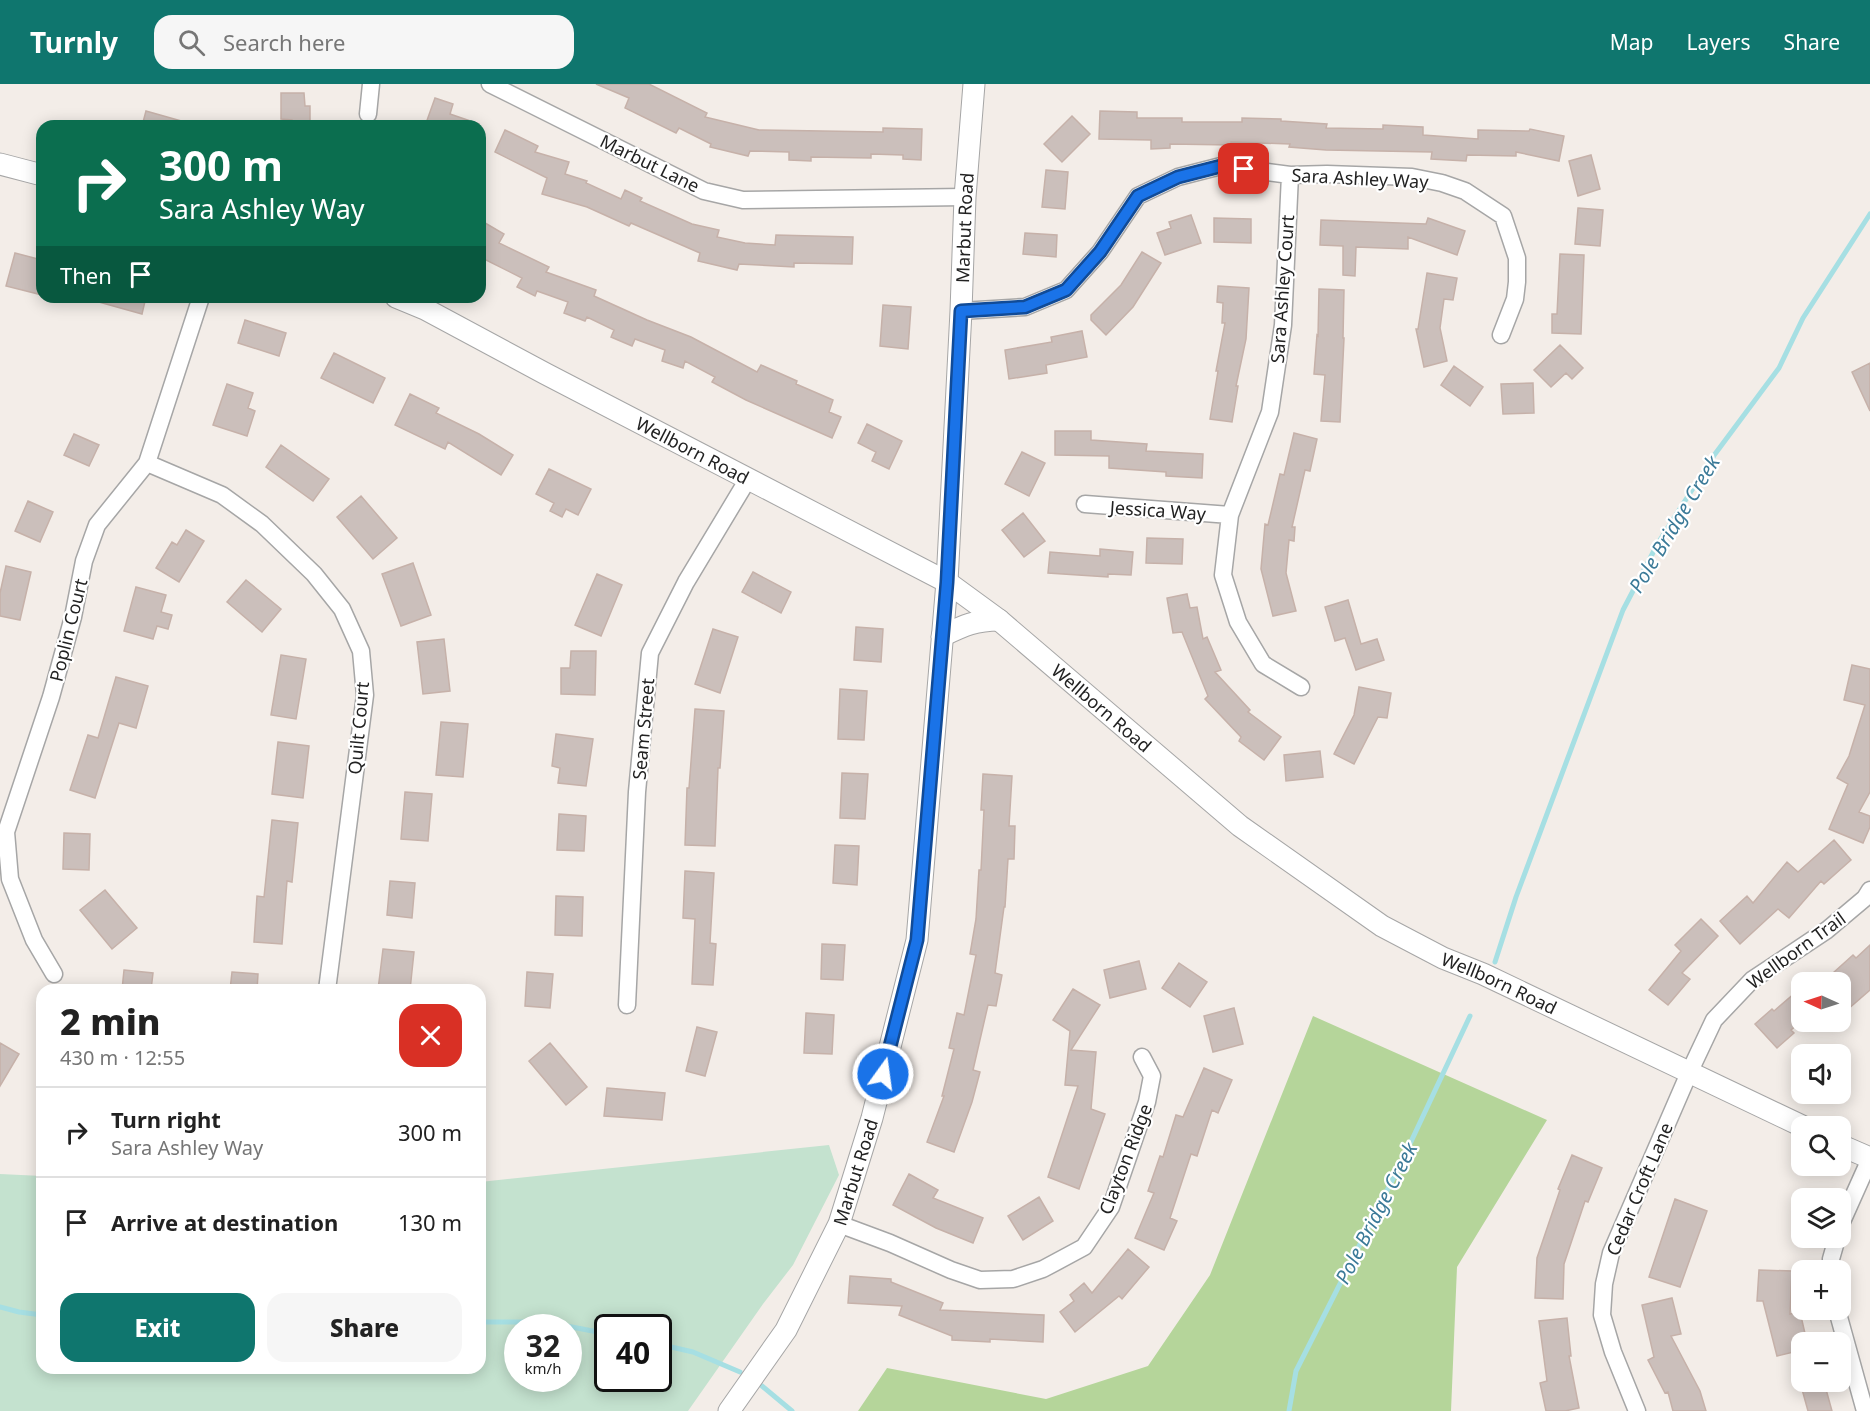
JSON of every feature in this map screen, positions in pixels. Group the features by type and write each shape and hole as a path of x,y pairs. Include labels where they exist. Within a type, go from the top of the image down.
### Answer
{"street":[{"path":"368,114 371,84"},
{"name":"Marbut Lane","path":"490,84 704,190 743,200 964,198"},
{"name":"Marbut Road","path":"729,1411 786,1330 839,1224 872,1118 917,940 947,582 961,311 964,198 974,84"},
{"path":"0,164 36,173"},
{"name":"Sara Ashley Way","path":"961,311 1025,307 1066,290 1100,252 1138,196 1178,177 1221,166 1290,176 1327,174 1412,177 1442,183 1465,191 1503,216 1517,258 1515,299 1501,335"},
{"name":"Sara Ashley Court","path":"1290,176 1283,325 1270,412 1230,515 1223,575 1238,622 1263,664 1301,687"},
{"name":"Poplin Court","path":"54,974 34,940 10,879 6,831 51,697 73,617 84,561 97,525 147,463 199,303"},
{"name":"Wellborn Road","path":"410,303 947,582 999,620 1240,826 1382,926 1443,958 1483,974 1791,1121"},
{"name":"Quilt Court","path":"147,463 222,495 262,524 314,574 342,609 361,651 365,695 328,984"},
{"name":"Seam Street","path":"627,1005 637,792 650,653 686,582 748,479"},
{"name":"Jessica Way","path":"1086,504 1230,515"},
{"path":"942,636 970,622 999,620"},
{"name":"Wellborn Trail","path":"1689,1073 1714,1020 1752,980 1827,930 1870,890"},
{"name":"Clayton Ridge","path":"839,1224 980,1280 1013,1279 1023,1276 1043,1269 1084,1247 1111,1207 1147,1102 1152,1076 1142,1057"},
{"name":"Cedar Croft Lane","path":"1637,1411 1613,1352 1602,1315 1604,1284 1611,1253 1689,1073"},
{"path":"1851,1150 1870,1159 1851,1201"},
{"path":"1840,1320 1865,1411"}],"green space":[{"path":"1313,1016 1547,1120 1457,1267 1451,1411 858,1411 887,1368 1046,1399 1148,1366 1210,1275"},
{"path":"829,1145 839,1175 793,1265 688,1411 0,1411 0,1174 36,1176 36,1374 486,1374 486,1181"}],"building":[{"path":"596,84 649,84 707,113 705,117 759,130 883,132 883,128 922,129 921,160 903,159 903,155 871,154 871,158 811,157 811,161 789,160 789,152 750,151 748,156 710,147 711,144 679,128 676,133 625,108 629,98"},
{"path":"281,93 304,93 305,106 310,106 310,120 281,119"},
{"path":"435,98 453,104 450,114 467,120 427,120"},
{"path":"146,111 178,120 144,120"},
{"path":"1100,111 1137,112 1137,118 1182,118 1182,122 1242,122 1242,118 1327,124 1326,128 1383,129 1383,125 1423,127 1423,135 1478,139 1478,130 1529,131 1530,129 1564,136 1559,161 1516,152 1516,156 1467,155 1466,161 1431,159 1432,152 1326,150 1289,147 1290,144 1231,142 1231,145 1170,144 1170,148 1151,149 1151,140 1099,139"},
{"path":"1072,116 1090,134 1062,162 1044,144"},
{"path":"505,130 538,146 535,152 569,162 565,174 587,181 586,183 621,199 625,190 642,198 640,201 692,224 719,230 717,237 745,243 775,245 776,235 853,237 852,264 794,263 794,267 739,264 737,270 698,261 700,253 631,223 629,226 587,207 542,194 547,178 495,152"},
{"path":"1591,155 1600,189 1578,196 1569,161"},
{"path":"1046,170 1068,172 1065,209 1042,207"},
{"path":"1578,208 1603,210 1600,246 1575,244"},
{"path":"1191,215 1201,243 1165,255 1157,233 1171,228 1169,222"},
{"path":"1214,218 1251,219 1251,243 1214,242"},
{"path":"1428,218 1465,231 1457,255 1408,237 1408,249 1356,247 1355,276 1343,275 1343,246 1320,245 1321,220 1426,224"},
{"path":"486,224 504,234 499,243 549,267 546,272 596,290 594,296 691,337 757,372 761,365 833,400 829,412 841,417 832,438 746,400 712,382 715,377 685,361 683,368 662,361 665,350 635,339 632,346 611,337 614,330 587,317 585,321 564,313 568,302 537,291 535,296 517,287 522,278 486,260"},
{"path":"1025,233 1057,235 1056,257 1023,254"},
{"path":"1142,252 1161,263 1133,307 1106,335 1091,320 1091,315 1121,285"},
{"path":"15,253 36,258 36,294 6,286"},
{"path":"1560,254 1584,255 1581,334 1552,333 1552,314 1557,314"},
{"path":"1427,273 1457,278 1453,300 1444,299 1440,328 1447,361 1424,367 1416,329 1418,329"},
{"path":"1218,286 1249,288 1246,339 1236,386 1238,386 1232,422 1210,419 1225,323 1222,323 1223,303 1217,302"},
{"path":"1319,289 1344,290 1340,422 1321,421 1325,375 1314,374"},
{"path":"102,303 145,303 142,314"},
{"path":"883,305 911,307 908,349 880,346"},
{"path":"245,320 286,333 279,356 238,343"},
{"path":"1082,331 1087,357 1046,365 1047,373 1009,379 1005,350 1052,342 1051,337"},
{"path":"1560,345 1583,368 1572,379 1566,373 1551,387 1534,370"},
{"path":"334,353 385,378 373,403 321,378"},
{"path":"1870,363 1870,411 1852,372"},
{"path":"1454,366 1483,387 1470,406 1441,385"},
{"path":"1533,383 1534,413 1503,414 1501,384"},
{"path":"227,384 253,393 248,408 255,411 247,436 213,425"},
{"path":"410,394 439,408 436,413 479,434 513,455 501,475 448,442 445,449 395,425"},
{"path":"867,424 902,441 889,469 872,461 876,452 858,443"},
{"path":"1055,431 1091,431 1091,440 1147,444 1146,451 1203,454 1202,478 1166,476 1166,472 1109,468 1109,456 1055,455"},
{"path":"1294,433 1317,439 1310,471 1305,470 1292,527 1295,527 1294,541 1289,540 1286,573 1296,611 1273,616 1261,569 1265,524 1268,525 1280,474 1284,475"},
{"path":"74,434 99,445 89,466 64,455"},
{"path":"281,445 329,479 313,501 266,467"},
{"path":"1022,452 1045,463 1029,496 1005,484"},
{"path":"549,469 591,489 578,515 566,509 562,517 550,511 554,503 536,494"},
{"path":"361,496 397,538 373,559 337,517"},
{"path":"28,501 53,512 40,542 15,531"},
{"path":"1023,513 1045,541 1024,557 1002,530"},
{"path":"186,530 204,541 179,582 156,568 172,542 177,545"},
{"path":"1147,538 1183,539 1182,564 1146,563"},
{"path":"1100,549 1133,552 1131,575 1108,574 1108,577 1048,573 1050,552 1100,556"},
{"path":"413,563 431,615 401,626 382,574"},
{"path":"6,566 31,572 20,620 0,616 0,593"},
{"path":"753,572 791,592 781,613 742,592"},
{"path":"597,574 622,585 601,636 575,625"},
{"path":"246,580 281,609 262,632 227,602"},
{"path":"136,587 166,595 161,612 172,615 168,629 157,626 153,639 124,631"},
{"path":"1187,594 1190,608 1197,607 1203,639 1207,637 1221,670 1215,672 1250,710 1248,712 1281,737 1264,760 1239,741 1241,737 1205,699 1208,696 1182,632 1173,633 1167,598"},
{"path":"1348,600 1361,644 1377,639 1384,660 1356,670 1345,638 1335,641 1325,607"},
{"path":"856,627 883,629 881,662 854,660"},
{"path":"713,629 738,637 720,693 695,684"},
{"path":"444,639 450,691 423,694 417,642"},
{"path":"571,651 596,651 595,695 561,694 561,668 570,668"},
{"path":"281,655 306,659 296,719 271,715"},
{"path":"1852,665 1870,669 1870,792 1859,812 1870,816 1870,827 1863,843 1829,829 1848,784 1837,778 1849,756 1865,705 1844,700"},
{"path":"116,677 148,686 136,728 119,723 95,798 70,790 88,735 98,738"},
{"path":"1359,687 1391,693 1387,718 1378,717 1354,764 1334,754 1354,715"},
{"path":"840,689 867,691 864,740 838,739"},
{"path":"695,709 724,711 720,768 718,768 715,846 685,845 687,788 689,788"},
{"path":"441,722 468,724 463,777 436,775"},
{"path":"556,734 593,739 586,786 558,783 560,768 552,766"},
{"path":"278,742 309,746 303,798 272,794"},
{"path":"1320,751 1323,777 1286,781 1284,755"},
{"path":"842,773 868,774 865,819 840,818"},
{"path":"983,774 1012,776 1009,826 1015,826 1014,859 1008,859 1005,907 995,973 1002,975 996,1006 988,1005 973,1070 980,1072 954,1152 927,1142 944,1096 942,1096 954,1049 949,1048 957,1013 964,1015 976,955 970,954 976,919 979,870 981,870"},
{"path":"405,792 432,794 428,841 401,839"},
{"path":"559,814 586,816 584,851 557,850"},
{"path":"272,820 298,823 292,882 287,881 282,944 254,942 257,896 264,897"},
{"path":"64,833 90,834 89,870 63,869"},
{"path":"1834,840 1851,860 1824,884 1821,881 1789,918 1778,909 1740,944 1720,921 1747,896 1753,903 1787,862 1798,872"},
{"path":"835,845 859,846 857,885 833,883"},
{"path":"685,871 714,873 710,943 716,944 713,985 692,984 695,919 683,918"},
{"path":"390,881 415,883 412,918 387,915"},
{"path":"105,890 137,928 112,949 80,910"},
{"path":"556,896 583,897 582,936 555,935"},
{"path":"1701,919 1718,936 1682,973 1690,979 1668,1005 1649,990 1681,951 1675,945"},
{"path":"822,944 845,945 843,980 821,979"},
{"path":"1870,945 1870,990 1851,1007 1851,972 1834,972 1853,955 1856,958"},
{"path":"383,949 414,952 411,984 379,984"},
{"path":"1139,961 1146,989 1110,998 1104,970"},
{"path":"1179,963 1207,982 1190,1007 1162,988"},
{"path":"124,970 153,973 152,984 123,984"},
{"path":"232,972 258,974 257,984 231,984"},
{"path":"527,972 553,974 550,1008 525,1006"},
{"path":"1073,989 1100,1005 1071,1050 1096,1052 1091,1109 1105,1114 1079,1189 1048,1177 1078,1086 1065,1085 1070,1031 1053,1020"},
{"path":"1791,996 1791,1032 1794,1033 1777,1048 1755,1024 1772,1009 1774,1011"},
{"path":"1234,1008 1243,1044 1213,1052 1204,1016"},
{"path":"806,1013 834,1015 832,1054 804,1053"},
{"path":"697,1027 717,1032 705,1076 686,1071"},
{"path":"0,1043 19,1054 0,1086"},
{"path":"550,1043 587,1087 566,1105 529,1061"},
{"path":"1204,1068 1232,1080 1218,1113 1212,1110 1197,1156 1191,1154 1170,1218 1177,1221 1164,1250 1135,1238 1154,1193 1148,1191 1160,1156 1163,1157 1176,1115 1183,1117"},
{"path":"607,1088 665,1093 662,1120 604,1116"},
{"path":"1572,1155 1602,1168 1588,1202 1585,1201 1564,1264 1563,1299 1535,1298 1537,1258 1560,1190 1558,1189"},
{"path":"909,1174 938,1190 933,1198 983,1218 973,1243 936,1228 893,1205"},
{"path":"1039,1197 1053,1221 1023,1240 1008,1216"},
{"path":"1675,1199 1707,1211 1680,1287 1649,1277"},
{"path":"1128,1249 1149,1267 1122,1299 1119,1296 1075,1332 1060,1312 1074,1301 1070,1295 1084,1283 1092,1293"},
{"path":"1759,1270 1791,1271 1791,1320 1802,1320 1805,1332 1791,1332 1791,1353 1777,1356 1763,1301 1757,1301"},
{"path":"850,1276 891,1279 891,1282 943,1303 940,1310 1044,1315 1043,1342 990,1339 990,1342 952,1340 952,1336 899,1315 902,1306 848,1303"},
{"path":"1672,1298 1681,1334 1671,1336 1700,1391 1706,1411 1673,1411 1668,1392 1665,1393 1648,1360 1654,1357 1642,1305"},
{"path":"1567,1318 1571,1356 1569,1356 1579,1408 1546,1411 1540,1383 1547,1381 1539,1321"},
{"path":"1803,1392 1827,1392 1832,1411 1808,1411"}],"waterway":[{"name":"Pole Bridge Creek","path":"1495,962 1516,897 1623,610 1658,543 1715,454 1779,368 1803,318 1870,214"},
{"name":"Pole Bridge Creek","path":"1289,1411 1296,1371 1401,1163 1470,1016"},
{"name":"Pole Bridge Creek","path":"0,1307 36,1314"},
{"name":"Pole Bridge Creek","path":"486,1322 546,1322 594,1331"},
{"name":"Pole Bridge Creek","path":"672,1347 693,1352 740,1372"},
{"name":"Pole Bridge Creek","path":"762,1386 792,1411"}],"route":[{"path":"883,1074 917,940 947,582 961,311 1025,307 1066,290 1100,252 1138,196 1178,177 1221,166 1244,169"}]}
